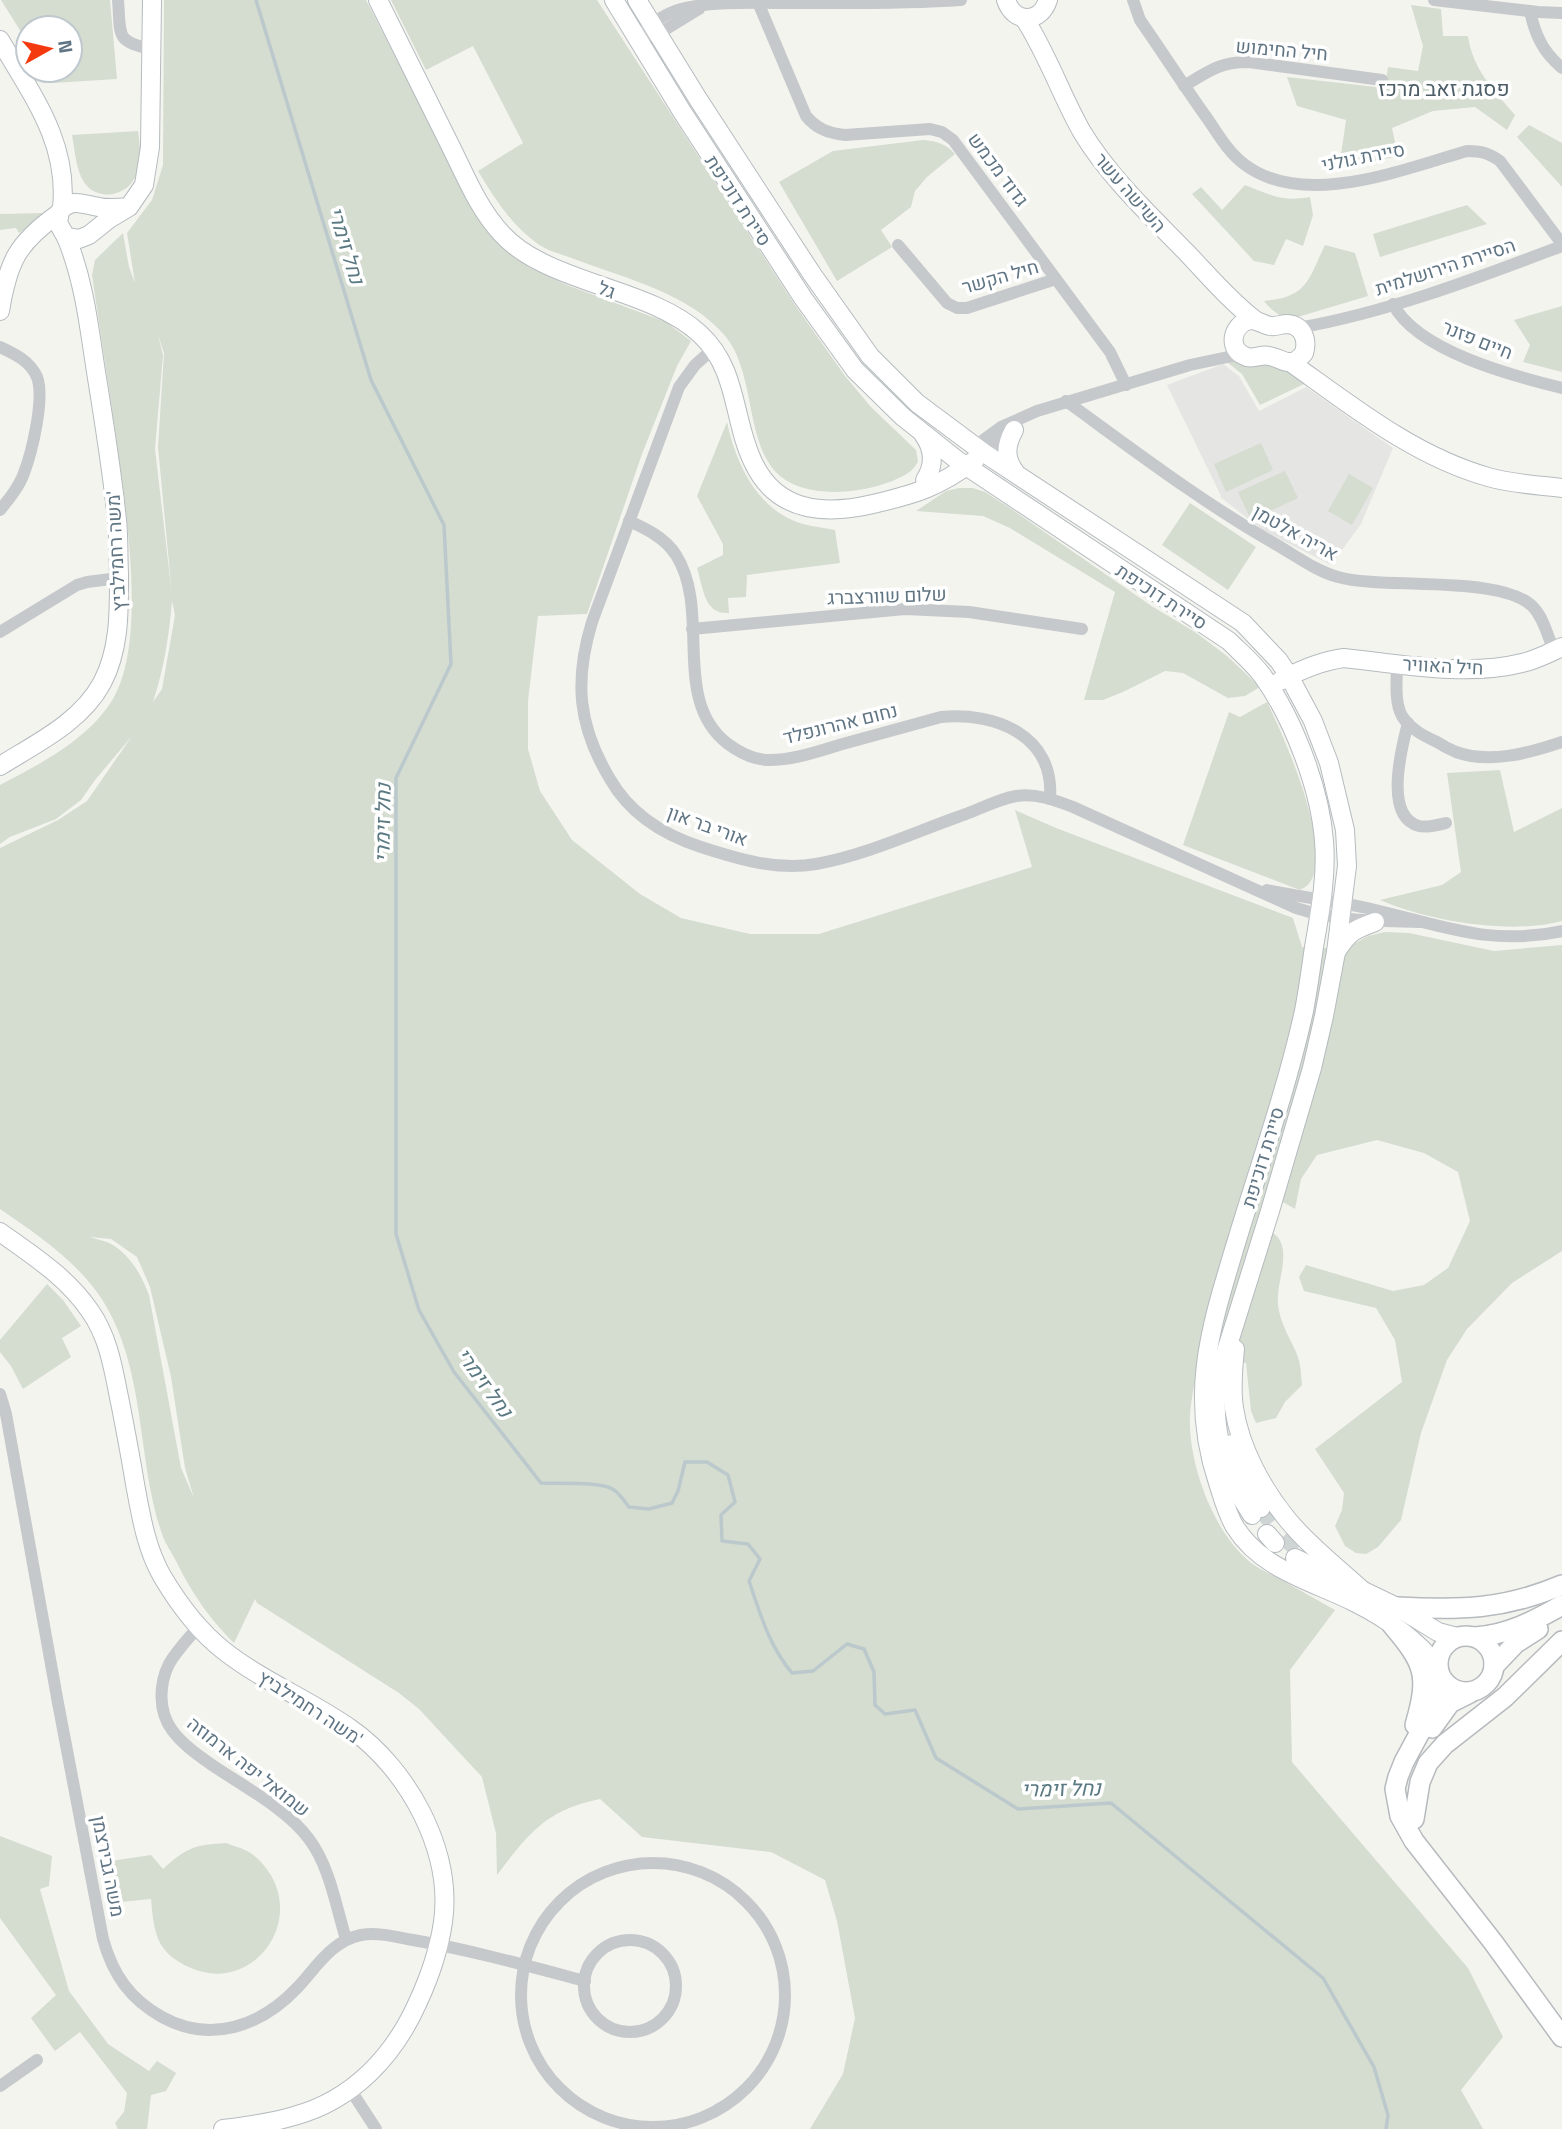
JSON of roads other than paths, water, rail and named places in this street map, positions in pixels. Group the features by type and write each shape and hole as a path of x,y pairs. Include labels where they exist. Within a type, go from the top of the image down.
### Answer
{"main road":[{"path":"1562,1585 1515,1601 1485,1607 1394,1616 1418,1658 1423,1689 1395,1789 1400,1816 1405,1828 1562,2037"},
{"path":"1404,1762 1433,1708 1439,1690 1441,1652 1445,1646 1466,1637 1490,1636 1523,1626 1562,1605"},
{"path":"1494,1666 1516,1643 1562,1617"},
{"path":"1466,1637 1490,1648 1494,1666 1492,1676 1479,1690 1450,1703 1420,1747 1408,1784 1410,1808 1421,1833 1503,1934 1562,2017"},
{"path":"1414,1819 1420,1782 1429,1763 1445,1744 1504,1697 1562,1641"},
{"path":"1439,1670 1451,1689 1470,1693"}],"street":[{"path":"118,0 124,39 131,45 152,49"},
{"path":"17,254 45,237 64,235 74,240 88,234 129,207 144,185 149,160 152,0"},
{"name":"גל","path":"378,0 484,212 503,236 540,262 654,306 699,334 713,349 726,372 753,464 774,491 808,508 842,510 874,504 924,491 980,450"},
{"name":"סיירת דוכיפת","path":"614,0 695,132 803,298 855,370 923,434 962,463 1230,641 1260,672 1293,730 1317,803 1324,838 1325,865 1304,1010 1208,1344 1204,1394 1208,1449 1236,1527 1267,1561 1287,1573 1394,1616"},
{"name":"סיירת דוכיפת","path":"637,0 820,287 870,356 926,410 980,450 1243,623 1279,661 1313,721 1329,763 1338,798 1345,831 1347,866 1336,952 1324,1016 1311,1068 1230,1337 1225,1388 1227,1422 1256,1511"},
{"path":"637,38 710,5 757,1 961,0"},
{"path":"991,0 1033,6"},
{"name":"סיירת גולני","path":"1133,0 1140,20 1226,145 1256,172 1294,184 1331,184 1357,180 1467,151 1479,151 1500,161 1562,245"},
{"path":"1434,0 1562,13"},
{"name":"גדוד מכמש","path":"757,1 806,116 813,123 831,134 930,129 942,132 953,140 1110,352 1126,385"},
{"name":"השישה עשר","path":"1033,6 1052,71 1082,132 1101,162 1230,298 1255,320"},
{"path":"1530,11 1535,33 1541,44 1562,68"},
{"path":"0,40 46,119 55,140 71,207"},
{"name":"חיל החימוש","path":"1184,86 1222,64 1235,62 1382,80"},
{"path":"0,311 4,286 17,254 24,242 40,227 71,207 129,207"},
{"path":"71,207 93,211 95,217 88,234"},
{"path":"64,235 58,223 71,207"},
{"name":"משה רחמילביץ'","path":"0,766 66,724 90,700 102,684 109,668 117,634 118,522 82,286 81,267 88,234"},
{"name":"משה רחמילביץ'","path":"64,235 82,286"},
{"name":"חיל הקשר","path":"898,245 947,303 957,308 981,304 1056,279"},
{"name":"הסיירת הירושלמית","path":"1299,346 1324,326 1339,319 1473,280 1562,245"},
{"path":"1230,298 1236,310 1235,345 1242,354 1252,358 1268,356 1282,362 1299,346"},
{"name":"חיים פזנר","path":"1393,304 1409,326 1435,345 1520,376 1562,388"},
{"path":"1190,365 1218,351 1246,321 1255,320 1272,326 1290,325 1311,372 1328,389 1388,429 1436,457 1489,478 1562,488"},
{"path":"0,346 23,358 30,366 36,375 40,395 23,475 0,510"},
{"name":"אורי בר און","path":"713,349 695,365 679,387 584,648 581,692 591,742 618,792 635,811 653,825 696,846 736,859 788,866 814,865 877,846 1017,796 1050,799 1250,886 1290,895 1320,907 1341,910"},
{"path":"980,450 1002,427 1037,411 1190,365 1242,354"},
{"name":"אריה אלטמן","path":"1066,401 1196,494 1314,566 1346,579 1506,592 1533,607 1558,649"},
{"path":"980,450 1014,430 1037,411"},
{"path":"1014,430 1006,453 1009,464 1017,475"},
{"path":"923,434 932,452 930,472 925,480"},
{"name":"גל","path":"874,504 962,463"},
{"name":"נחום אהרונפלד","path":"629,520 652,532 676,555 690,590 693,608 697,694 703,711 723,740 751,758 766,760 807,754 941,717 982,717 1018,732 1032,744 1049,775 1050,799"},
{"path":"0,632 77,585 119,578"},
{"name":"שלום שוורצברג","path":"692,629 905,609 969,612 1082,629"},
{"name":"חיל האוויר","path":"1272,690 1291,680 1363,660 1466,669 1523,663 1558,649"},
{"path":"1397,663 1401,715 1423,736 1457,752 1478,757 1524,753 1562,741"},
{"path":"1408,723 1398,772 1399,799 1403,813 1412,823 1420,826 1447,823"},
{"path":"1341,910 1375,922 1420,922"},
{"path":"1341,910 1505,938 1525,938 1562,931"},
{"path":"1336,952 1346,936 1375,922"},
{"name":"משה רחמילביץ'","path":"0,1232 61,1277 100,1327 113,1366 146,1535 162,1575 176,1597 221,1649 365,1740 400,1778 422,1813 436,1851 443,1884 443,1919 438,1944 429,1975 402,2034 376,2068 350,2089 313,2110 296,2116 223,2129"},
{"path":"1239,1312 1233,1369 1234,1406 1242,1438 1272,1498 1288,1520 1355,1587 1394,1616 1426,1651 1439,1670"},
{"name":"משה גבירצמן","path":"0,1394 6,1414 103,1940 115,1974 134,1996 168,2020 188,2028 222,2030 254,2022 270,2012 297,1988 330,1951 346,1939"},
{"path":"1298,1555 1306,1565 1355,1587"},
{"path":"1394,1616 1438,1632 1466,1637"},
{"name":"שמואל יפה ארמוזה","path":"199,1626 169,1664 161,1704 165,1718 172,1731 199,1756 280,1811 309,1839 325,1870 346,1939"},
{"path":"663,1863 698,1870 725,1884 748,1903 766,1926 780,1958 785,1981 785,2010 776,2045 762,2070 740,2095 724,2108 699,2120 680,2125 657,2127 623,2124 604,2118 567,2095 537,2058 522,2013 525,1965 533,1941 548,1915 571,1891 597,1875 629,1865 663,1863"},
{"path":"346,1939 376,1933 438,1944 584,1981"},
{"path":"629,1940 641,1941 658,1949 666,1957 675,1976 676,1990 673,2003 661,2021 641,2031 629,2032 616,2030 595,2016 587,2003 584,1981 592,1960 605,1948 629,1940"},
{"path":"0,2086 37,2060"},
{"path":"350,2089 376,2129"}],"waterway":[{"name":"נחל זימרי","path":"256,0 371,380 444,525 451,664 396,778 396,1234 419,1310 454,1372 541,1483 608,1487 629,1507 649,1509 672,1503 685,1462 707,1462 728,1475 735,1502 721,1515 722,1541 748,1544 760,1559 749,1581 771,1640 792,1673 813,1671 847,1644 864,1649 874,1672 875,1705 885,1714 915,1710 936,1758 1018,1809 1111,1803 1323,1978 1374,2067 1388,2115 1386,2129"}],"tunnel":[{"path":"1261,1508 1276,1527"},
{"path":"1284,1536 1301,1552"}],"district":[{"name":"פסגת זאב מרכז","path":"1444,88"}]}
